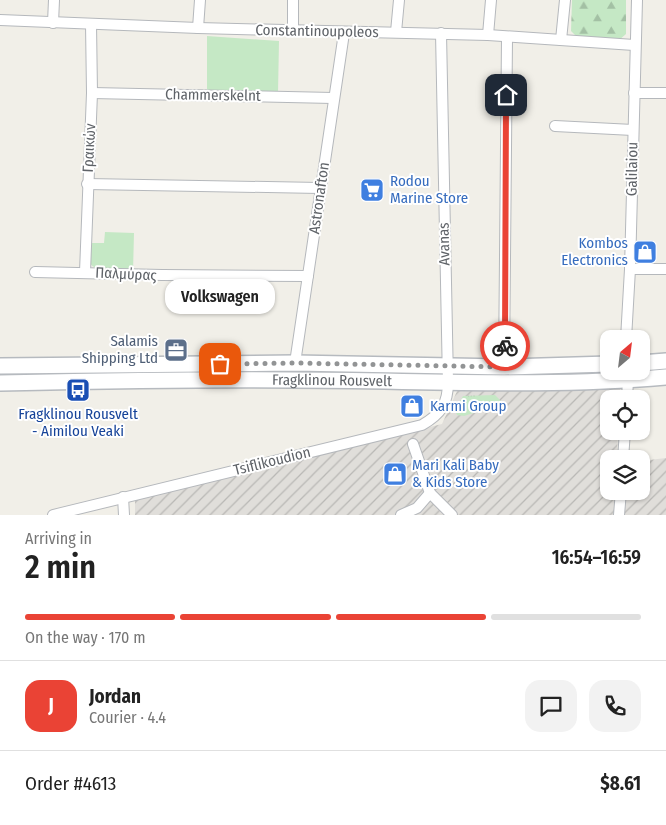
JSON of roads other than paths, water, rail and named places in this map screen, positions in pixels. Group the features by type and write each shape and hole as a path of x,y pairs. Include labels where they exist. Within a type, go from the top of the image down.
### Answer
{"main road":[{"path":"650,362 666,361"},
{"name":"Fragklinou Rousvelt","path":"0,366 295,363 504,367 600,364"},
{"name":"Fragklinou Rousvelt","path":"650,378 666,377"},
{"name":"Fragklinou Rousvelt","path":"0,383 291,380 448,382 628,380"}],"street":[{"path":"53,23 54,0"},
{"path":"198,28 200,0"},
{"path":"293,0 293,31"},
{"path":"396,32 399,0"},
{"path":"488,35 491,0"},
{"path":"561,40 565,0"},
{"name":"Galilaiou","path":"627,330 630,269 634,45 637,0"},
{"name":"Constantinoupoleos","path":"0,20 344,33 441,33 634,45"},
{"name":"Γραικών","path":"85,272 92,93 91,24"},
{"name":"Astronafton","path":"295,363 344,33"},
{"name":"Avanas","path":"441,33 446,365"},
{"path":"504,367 507,38"},
{"path":"634,92 666,94"},
{"name":"Chammerskelnt","path":"92,93 333,98"},
{"path":"555,126 633,130"},
{"path":"87,184 320,188"},
{"path":"630,269 666,268"},
{"name":"Παλμύρας","path":"35,272 308,276"},
{"name":"Tsiflikoudion","path":"53,515 422,425 434,419 443,410 448,397 446,365"},
{"path":"627,390 628,380"},
{"path":"413,444 430,493 452,515"},
{"path":"402,515 417,508 430,493"},
{"path":"123,497 124,515"},
{"path":"619,515 620,500"}],"place":[{"name":"Rodou Marine Store","path":"372,190"},
{"name":"Kombos Electronics","path":"645,252"},
{"name":"Salamis Shipping Ltd","path":"176,350"},
{"name":"Volkswagen","path":"220,364"},
{"name":"Fragklinou Rousvelt - Aimilou Veaki","path":"78,390"},
{"name":"Karmi Group","path":"412,406"},
{"name":"Mari Kali Baby & Kids Store","path":"395,474"}]}
